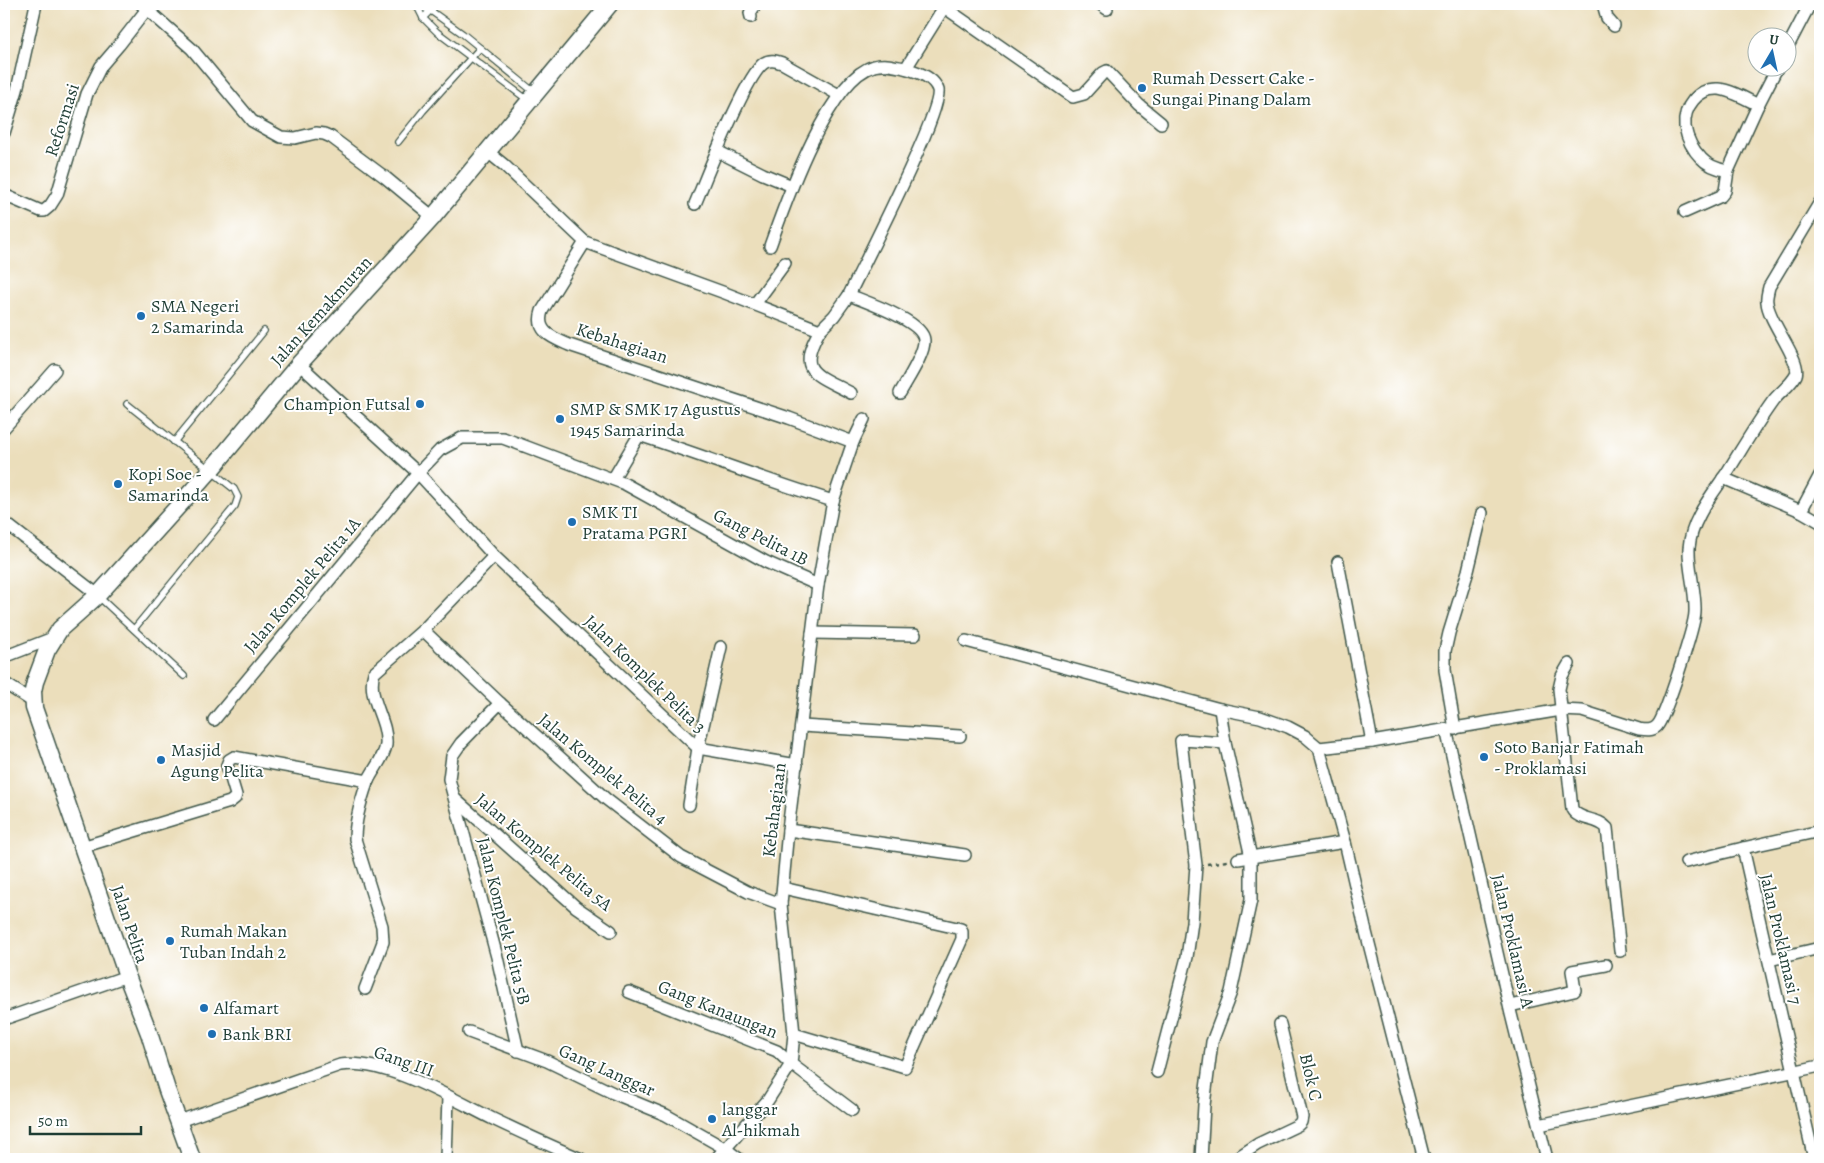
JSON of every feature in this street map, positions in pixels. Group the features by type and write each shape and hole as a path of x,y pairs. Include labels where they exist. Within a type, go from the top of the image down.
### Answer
{"street":[{"path":"4,133 17,90 36,4"},
{"name":"Jalan Kemakmuran","path":"53,638 60,629 98,596 210,471 299,364 433,218 610,4"},
{"path":"751,17 750,13 756,4"},
{"path":"1604,4 1607,18 1614,26"},
{"path":"906,68 944,5 1073,97 1084,94 1107,71 1139,105 1161,124"},
{"path":"144,6 192,49 252,121 281,137 296,138 316,133 331,137 386,178 433,218"},
{"name":"Reformasi","path":"4,195 41,211 50,206 57,195 86,94 101,66 119,45 144,6"},
{"path":"1796,29 1807,6"},
{"path":"695,204 745,90 757,71 766,62 773,60 782,63 839,95"},
{"path":"770,246 792,186 823,122 839,95 859,74 873,66 886,64 922,73 933,82 938,90 937,103 920,147 849,295 834,316 820,330 811,345 808,364 812,371 851,393"},
{"path":"1685,212 1721,196 1725,191 1728,171 1772,78"},
{"path":"1728,171 1714,167 1701,159 1690,141 1685,126 1688,109 1697,95 1705,90 1719,89 1758,105"},
{"path":"718,151 762,174 792,186"},
{"path":"488,152 585,242 820,330"},
{"path":"1319,748 1372,742 1561,710 1582,711 1639,729 1655,729 1660,723 1694,622 1695,603 1690,558 1691,539 1704,506 1770,405 1796,375 1797,369 1789,348 1776,327 1766,302 1769,287 1820,202"},
{"name":"Kebahagiaan","path":"585,242 542,311 540,323 549,336 569,345 789,418 853,442"},
{"path":"754,304 785,263"},
{"path":"849,295 902,318 916,326 923,333 925,341 920,356 900,393"},
{"name":"Jalan Komplek Pelita 3","path":"299,364 418,473 494,556 698,748 797,765"},
{"path":"4,428 8,413 55,370"},
{"name":"Kebahagiaan","path":"716,1159 768,1100 791,1064 794,1034 781,904 788,830 818,585 833,501 853,442 864,419"},
{"path":"613,479 640,435 784,486 833,501"},
{"name":"Gang Pelita 1B","path":"418,473 440,450 462,438 503,438 625,484 766,562 818,585"},
{"name":"Jalan Komplek Pelita 1A","path":"214,720 418,473"},
{"path":"1800,511 1820,474"},
{"path":"1723,478 1800,511 1820,522"},
{"name":"Jalan Proklamasi A","path":"1482,514 1468,571 1449,633 1445,651 1444,670 1451,729 1510,1006 1548,1159"},
{"path":"4,522 98,596"},
{"path":"366,989 383,942 382,926 355,839 355,824 368,782 385,752 386,741 372,691 374,673 423,630 494,556"},
{"path":"1338,562 1372,742"},
{"name":"Jalan Komplek Pelita 4","path":"423,630 500,703 606,798 681,857 748,892 781,904"},
{"path":"812,633 915,635"},
{"path":"4,657 53,638"},
{"path":"4,683 32,701 35,682 53,638"},
{"path":"966,641 1260,717 1288,727 1305,736 1319,748 1345,842 1424,1159"},
{"path":"688,805 698,748 720,647"},
{"path":"1569,664 1562,676 1559,689 1572,812 1602,823 1607,828 1620,950"},
{"name":"Jalan Pelita","path":"32,701 192,1159"},
{"name":"Jalan Komplek Pelita 5B","path":"500,703 461,743 452,756 449,779 497,957 518,1051"},
{"path":"1201,1159 1204,1105 1212,1042 1231,992 1252,900 1250,857 1225,743 1220,708"},
{"path":"802,726 960,736"},
{"path":"1157,1072 1187,957 1192,922 1196,865 1181,741 1225,743"},
{"path":"82,847 230,802 236,795 227,765 229,760 234,757 368,782"},
{"name":"Jalan Komplek Pelita 5A","path":"455,799 576,907 611,931"},
{"path":"788,830 965,855"},
{"path":"1686,862 1820,831"},
{"path":"1238,859 1345,842"},
{"name":"Jalan Proklamasi 7","path":"1740,849 1769,960 1793,1073 1814,1159"},
{"path":"783,888 957,928 962,932 962,939 905,1067 794,1034"},
{"path":"1769,960 1820,948"},
{"path":"1510,1006 1574,991 1572,972 1606,964"},
{"path":"4,1019 127,976"},
{"name":"Gang Kanaungan","path":"629,992 777,1051 791,1064 852,1110"},
{"name":"Blok C","path":"1236,1159 1258,1144 1301,1122 1302,1117 1280,1024"},
{"name":"Gang Langgar","path":"469,1032 547,1061 613,1093 666,1115 726,1149 739,1159"},
{"name":"Gang III","path":"180,1121 340,1065 350,1064 380,1069 404,1076 580,1159"},
{"path":"1539,1126 1820,1066"},
{"path":"446,1159 448,1097"}],"lane":[{"path":"423,18 437,4"},
{"path":"417,5 431,11 480,48 533,98"},
{"path":"417,5 423,18 471,58 533,98"},
{"path":"398,142 423,111 480,48"},
{"path":"174,442 264,331"},
{"path":"127,404 234,489 238,497 235,506 134,629"},
{"path":"98,596 184,676"}],"path":[{"path":"1196,865 1238,859"}],"place":[{"name":"Rumah Dessert Cake - Sungai Pinang Dalam","path":"1142,88"},
{"name":"SMA Negeri 2 Samarinda","path":"141,316"},
{"name":"Champion Futsal","path":"420,404"},
{"name":"SMP & SMK 17 Agustus 1945 Samarinda","path":"560,419"},
{"name":"Kopi Soe - Samarinda","path":"118,484"},
{"name":"SMK TI Pratama PGRI","path":"572,522"},
{"name":"Soto Banjar Fatimah - Proklamasi","path":"1484,757"},
{"name":"Masjid Agung Pelita","path":"161,760"},
{"name":"Rumah Makan Tuban Indah 2","path":"170,941"},
{"name":"Alfamart","path":"204,1008"},
{"name":"Bank BRI","path":"212,1034"},
{"name":"langgar Al-hikmah","path":"712,1119"}]}
